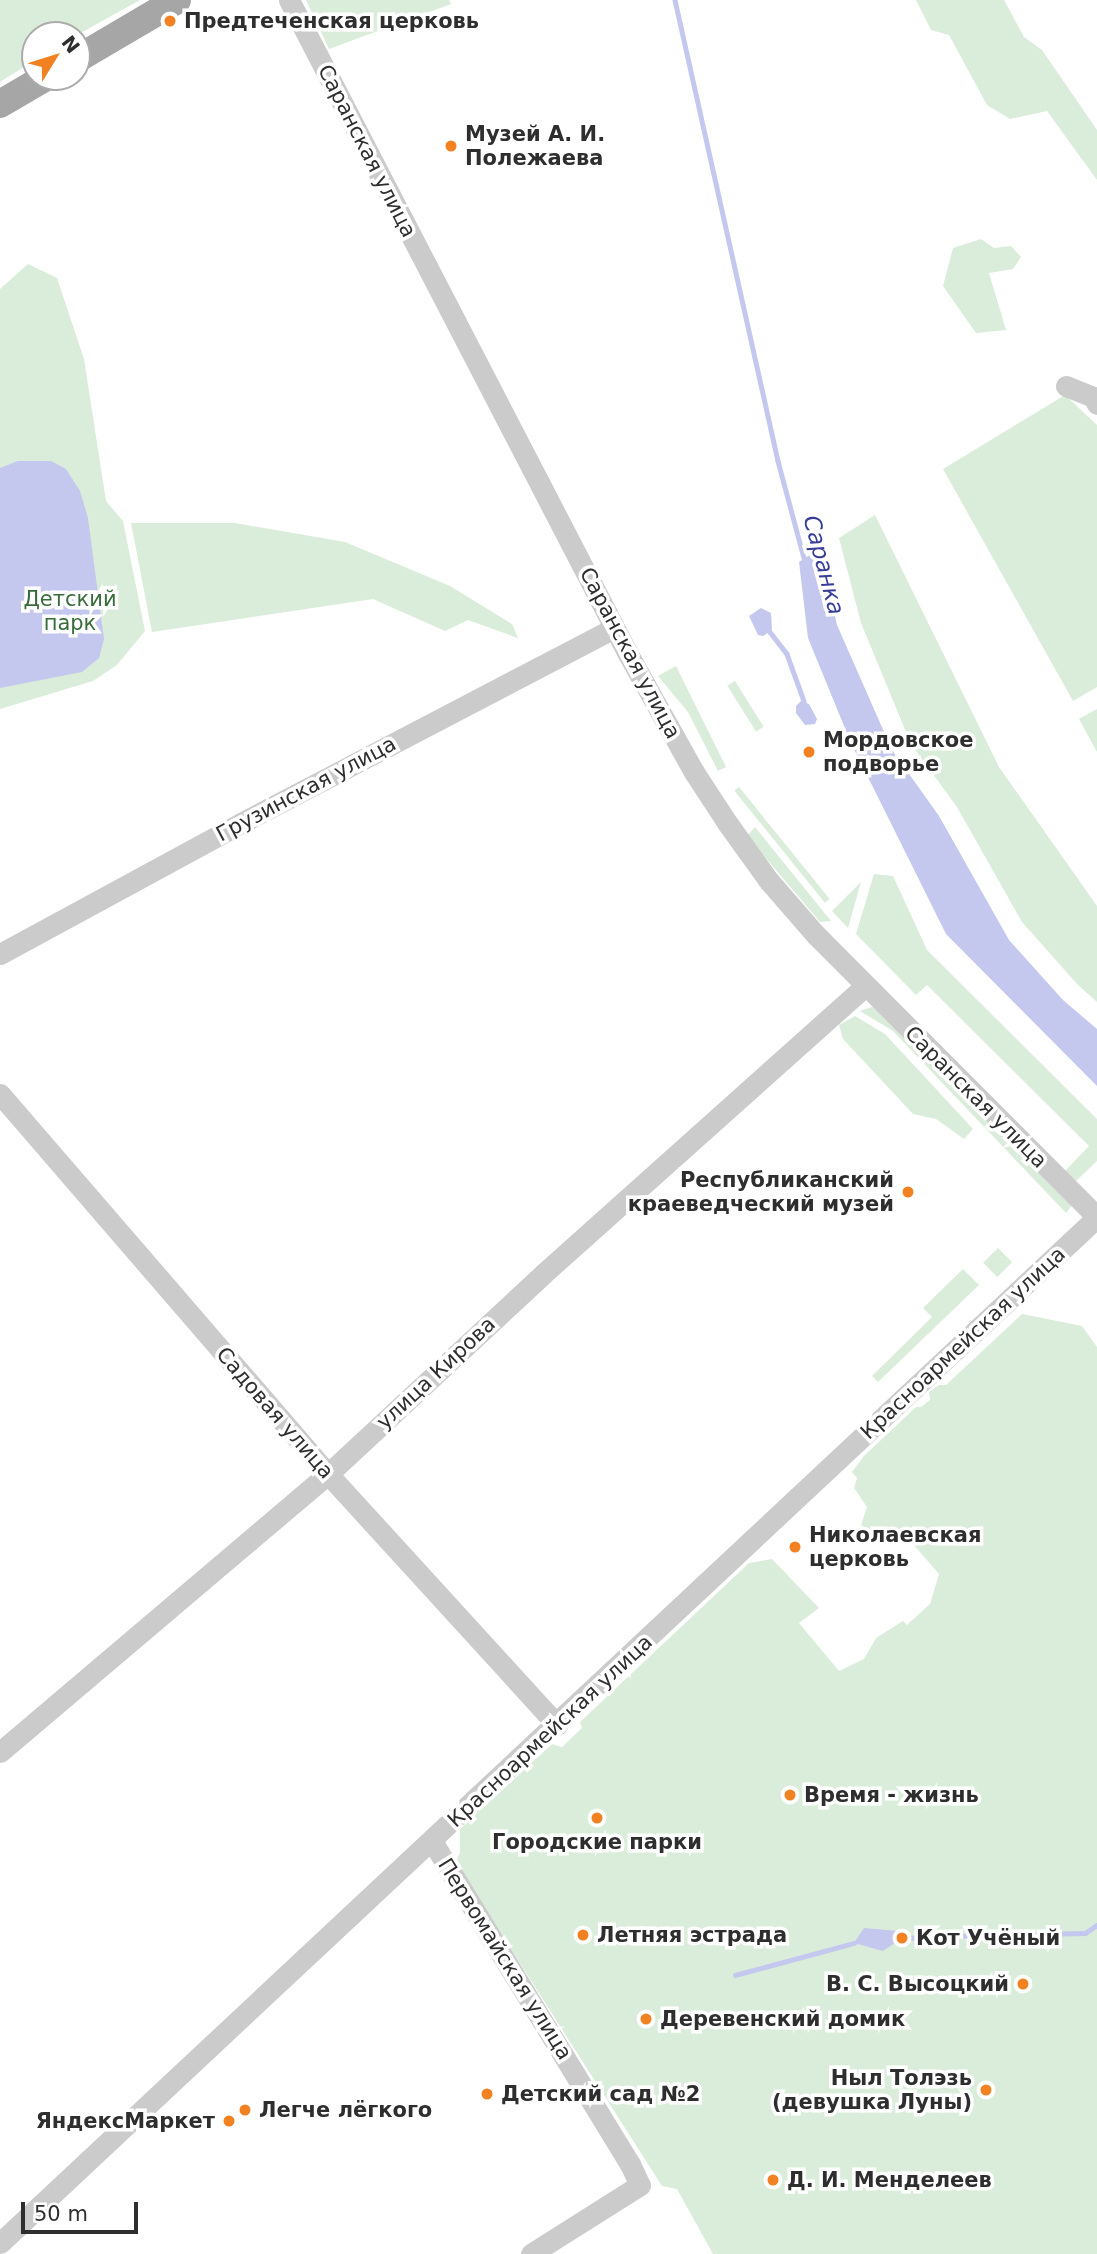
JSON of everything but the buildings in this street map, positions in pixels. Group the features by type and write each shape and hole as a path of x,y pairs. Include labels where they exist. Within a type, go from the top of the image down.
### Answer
{"main road":[{"path":"91,51 177,0"},
{"path":"0,104 22,91"}],"street":[{"name":"Саранская улица","path":"289,0 614,628 694,772 728,824 777,890 865,986 1097,1217"},
{"path":"1066,386 1093,397 1097,404"},
{"name":"Грузинская улица","path":"0,954 241,822 614,628"},
{"name":"улица Кирова","path":"0,1752 328,1474 543,1274 865,986"},
{"name":"Садовая улица","path":"0,1094 328,1474 557,1726"},
{"name":"Красноармейская улица","path":"0,2243 557,1726 1097,1217"},
{"name":"Первомайская улица","path":"432,1841 631,2164 640,2185 531,2254"}],"green space":[{"path":"0,0 140,0 91,27 91,21 21,21 21,69 0,82"},
{"path":"306,0 449,0 451,4 329,49"},
{"path":"916,0 1004,0 1024,37 1042,50 1097,130 1097,180 1047,111 1010,119 987,105 949,35 931,30"},
{"path":"981,239 994,248 1011,246 1021,257 1013,269 989,273 1006,330 976,333 943,286 953,248"},
{"name":"Детский парк","path":"28,264 57,278 84,359 106,501 123,521 145,631 117,665 93,681 0,709 0,289"},
{"path":"1065,395 1097,425 1097,687 1073,701 943,469"},
{"path":"875,515 999,767 1097,906 1097,1002 1077,984 1022,922 957,807 911,744 861,623 839,538"},
{"path":"131,523 235,523 345,542 450,586 512,624 518,638 468,620 445,631 373,599 152,632"},
{"path":"676,666 726,767 718,771 688,712 658,676"},
{"path":"735,681 764,727 756,732 727,686"},
{"path":"1097,709 1097,752 1079,719"},
{"path":"739,787 830,899 825,903 734,791"},
{"path":"755,827 831,921 820,922 747,836"},
{"path":"874,874 893,876 927,950 1097,1119 1097,1161 1076,1181 1065,1171 1089,1146 927,985 916,995 856,934"},
{"path":"861,882 848,928 832,911"},
{"path":"874,1006 1073,1204 1066,1213 893,1031 860,1011"},
{"path":"855,1016 885,1034 973,1129 964,1139 936,1119 913,1114 843,1039 839,1025"},
{"path":"998,1248 1012,1262 997,1277 983,1263"},
{"path":"963,1269 979,1285 878,1382 872,1376 932,1317 923,1308"},
{"path":"1022,1314 1082,1326 1097,1347 1097,2254 713,2254 677,2189 662,2186 461,1871 457,1859 460,1853 460,1829 552,1744 562,1747 582,1728 580,1722 749,1563 772,1559 819,1608 799,1623 839,1671 864,1659 876,1638 903,1621 907,1625 930,1604 939,1574 906,1536 876,1537 861,1525 867,1507 854,1488 857,1478 852,1472 864,1456 916,1407 921,1407 930,1400 929,1392 939,1385 946,1385"}],"water":[{"path":"18,461 51,461 66,469 80,491 88,518 104,639 99,658 82,672 0,688 0,468"},
{"path":"819,549 837,625 892,750 939,816 1009,940 1063,1000 1097,1029 1097,1086 946,934 851,743 808,638 799,562"},
{"path":"761,608 771,613 772,630 763,636 758,635 749,616"},
{"path":"801,701 809,704 817,719 815,724 805,725 796,713 796,706"},
{"path":"864,1928 898,1931 902,1938 883,1951 854,1943"}],"waterway":[{"name":"Саранка","path":"675,0 778,461 805,562"},
{"path":"770,632 787,654 804,701"},
{"path":"949,1936 1085,1933 1097,1925"},
{"path":"902,1938 932,1937"},
{"path":"735,1975 854,1943"}],"place":[{"name":"Предтеченская церковь","path":"170,21"},
{"name":"Музей А. И. Полежаева","path":"451,146"},
{"name":"Мордовское подворье","path":"809,752"},
{"name":"Республиканский краеведческий музей","path":"908,1192"},
{"name":"Николаевская церковь","path":"795,1547"},
{"name":"Время - жизнь","path":"790,1795"},
{"name":"Городские парки","path":"597,1818"},
{"name":"Летняя эстрада","path":"583,1935"},
{"name":"Кот Учёный","path":"902,1938"},
{"name":"В. С. Высоцкий","path":"1023,1984"},
{"name":"Деревенский домик","path":"646,2019"},
{"name":"Ныл Толэзь (девушка Луны)","path":"986,2090"},
{"name":"Детский сад №2","path":"487,2094"},
{"name":"Легче лёгкого","path":"245,2110"},
{"name":"ЯндексМаркет","path":"229,2121"},
{"name":"Д. И. Менделеев","path":"773,2180"}]}
